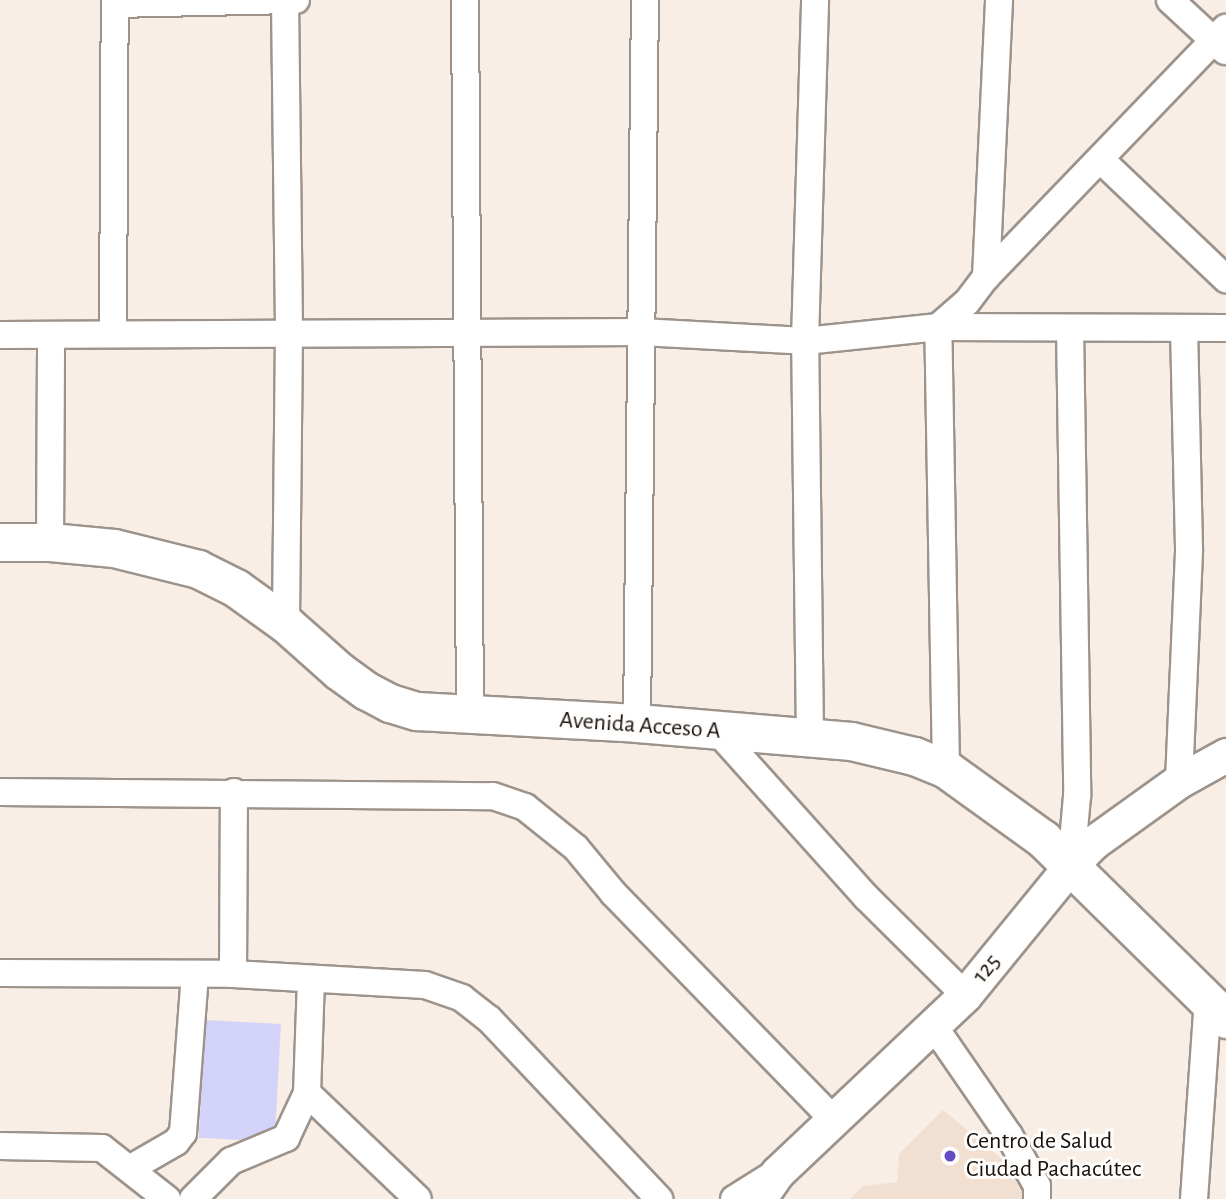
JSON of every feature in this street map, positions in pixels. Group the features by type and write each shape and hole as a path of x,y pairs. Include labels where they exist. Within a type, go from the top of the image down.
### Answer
{"main road":[{"name":"Avenida Acceso A","path":"0,542 50,542 114,548 198,569 236,588 286,624 339,671 390,703 417,711 637,723 810,738 884,748 946,769 1014,816 1071,865 1217,1010"}],"street":[{"path":"285,0 289,333 286,624"},
{"path":"113,333 115,2 296,0"},
{"path":"465,0 470,715"},
{"path":"637,723 645,0"},
{"path":"810,738 805,341 815,0"},
{"path":"986,277 999,0"},
{"path":"938,327 967,302 986,277 1222,40 1170,0"},
{"path":"1101,160 1226,279"},
{"path":"938,327 946,769"},
{"path":"0,335 51,337 113,333 642,332 805,341 938,327 1226,328"},
{"path":"1070,328 1077,796 1071,865"},
{"path":"1179,781 1189,548 1184,329"},
{"path":"50,542 51,337"},
{"path":"718,732 866,897 965,995"},
{"name":"125","path":"768,1186 832,1119 965,995 1071,865 1094,842 1179,781 1225,756"},
{"path":"0,792 493,796 525,807 576,848 614,894 832,1119"},
{"path":"233,974 234,792"},
{"path":"0,973 233,974 425,985 462,998 515,1044 659,1199"},
{"path":"131,1168 176,1142 183,1133 195,974"},
{"path":"192,1199 231,1161 286,1138 307,1093 312,978"},
{"path":"1194,1199 1217,1010"},
{"path":"933,1025 1009,1135 1037,1186 1037,1199"},
{"path":"307,1093 418,1199"},
{"path":"0,1146 102,1148 131,1168 167,1199"},
{"path":"734,1199 768,1186"}],"shaded area":[{"path":"205,1020 281,1024 275,1142 199,1138"},
{"name":"Centro de Salud Ciudad Pachacútec","path":"943,1110 1015,1170 1025,1199 850,1199 863,1186 897,1182 899,1154"}],"place":[{"name":"Centro de Salud Ciudad Pachacútec","path":"950,1156"}]}
